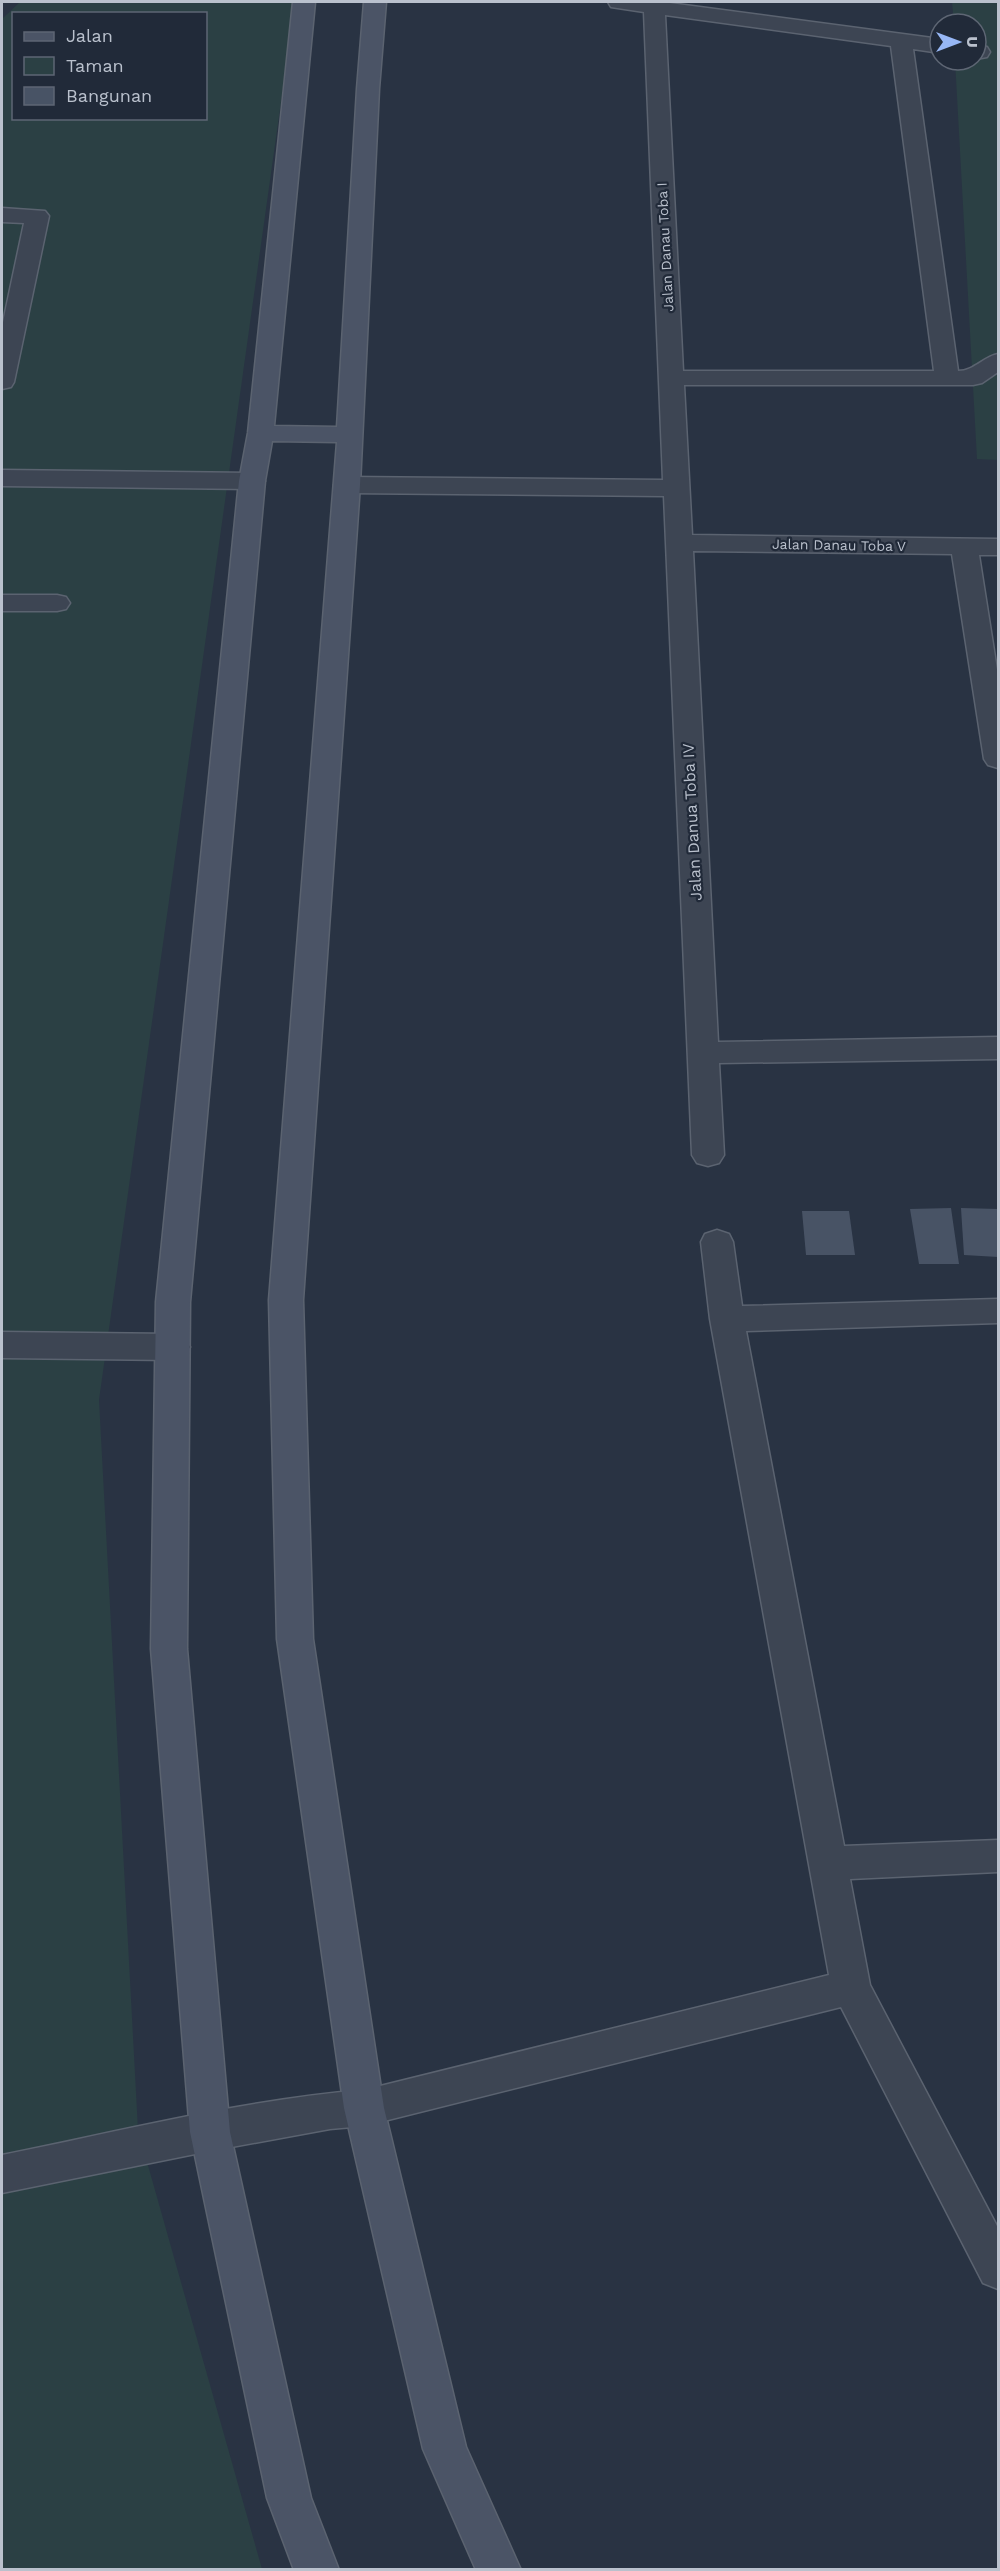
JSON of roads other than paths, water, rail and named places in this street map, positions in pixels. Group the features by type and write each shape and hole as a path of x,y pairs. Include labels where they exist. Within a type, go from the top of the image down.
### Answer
{"main road":[{"path":"304,2 261,433 252,480 174,1290 170,1649 210,2132 289,2498 317,2570"},
{"path":"375,2 348,435 347,485 286,1300 296,1639 347,2109 445,2449 499,2570"},
{"path":"261,433 348,435"}],"street":[{"path":"619,2 928,44"},
{"name":"Jalan Danau Toba I","path":"654,6 676,488"},
{"path":"901,41 947,379"},
{"path":"2,215 37,216 2,382"},
{"path":"671,378 973,378 999,361"},
{"path":"2,478 252,480"},
{"path":"347,485 676,488"},
{"name":"Jalan Danua Toba IV","path":"676,488 708,1155"},
{"name":"Jalan Danau Toba V","path":"679,543 999,547"},
{"path":"964,546 999,759"},
{"path":"2,603 57,603"},
{"path":"702,1053 999,1048"},
{"path":"717,1242 727,1319 851,1987 999,2270"},
{"path":"727,1319 999,1311"},
{"path":"2,1345 173,1347"},
{"path":"828,1863 999,1856"},
{"path":"2,2174 210,2132 347,2109 851,1987"}]}
